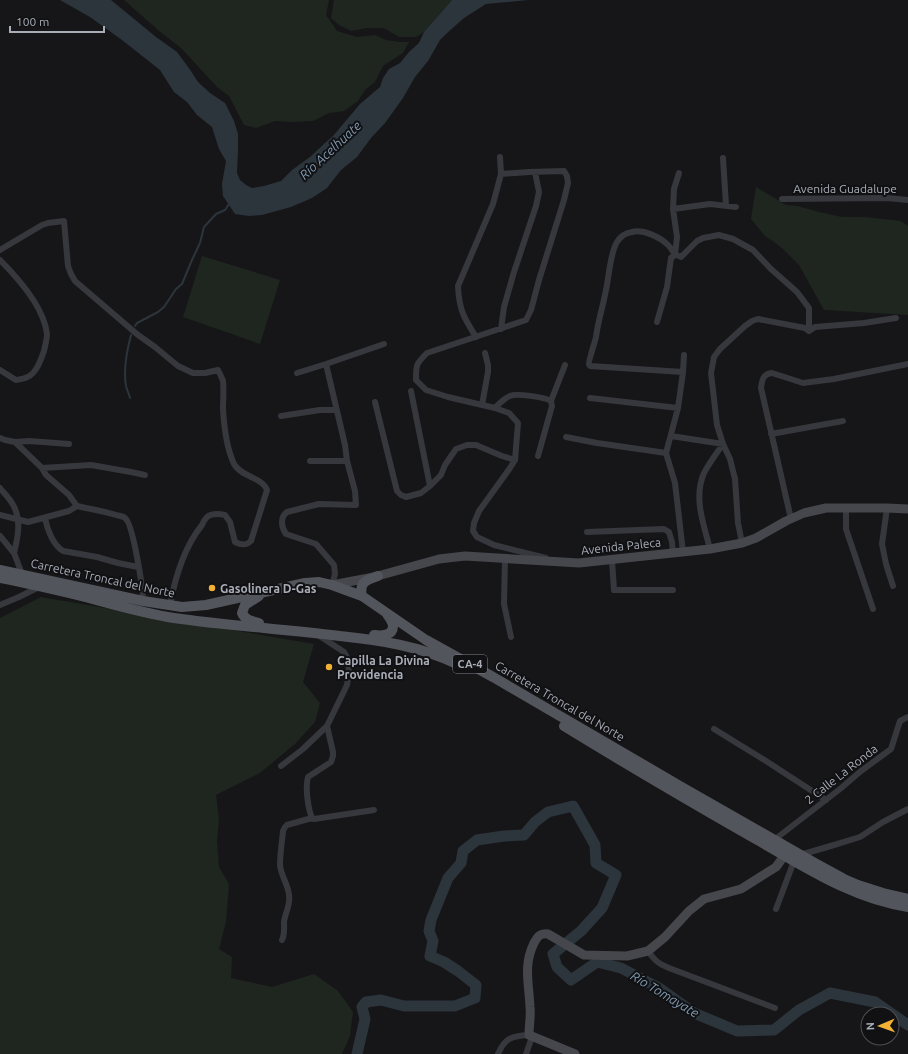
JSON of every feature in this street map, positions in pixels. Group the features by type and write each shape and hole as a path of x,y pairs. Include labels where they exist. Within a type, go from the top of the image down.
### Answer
{"main road":[{"name":"Avenida Paleca","path":"332,585 378,576 439,559 465,556 579,563 710,549 742,543 756,538 804,513 826,508 908,509"},
{"name":"Carretera Troncal del Norte","path":"0,570 144,601 182,607 200,606 312,582 332,585 362,596 426,640 493,677 774,840 819,876 853,892 884,902 908,907"},
{"path":"362,596 362,584 369,579 378,576"},
{"name":"Carretera Troncal del Norte","path":"0,578 75,594 157,615 394,643 431,653 485,678 676,794 784,856 797,858 858,885 908,899"},
{"path":"266,592 245,605 243,615 248,620 278,629"},
{"path":"294,630 328,630 383,636 390,633 393,626 387,613"},
{"path":"575,1054 530,1036 530,1009 527,970 528,959 539,935 545,934 551,936 584,955 627,956 648,951 665,937 689,911 704,899 741,889 776,867 784,856"}],"street":[{"path":"476,337 465,320 460,308 458,286 493,204 501,174 500,157"},
{"path":"723,158 726,205"},
{"path":"501,174 564,171 567,176 568,183 564,200 538,280 531,310 526,320 427,353 417,362 416,380 426,390 509,413 518,424 515,460 479,511 472,531 477,537 494,545 543,557 579,563"},
{"path":"501,329 504,307 536,206 539,192 535,172"},
{"path":"657,322 667,287 672,258 675,255 677,237 673,209 674,190 678,173"},
{"name":"Avenida Guadalupe","path":"782,199 887,198 908,200"},
{"path":"673,209 710,204 736,207"},
{"path":"0,250 42,225 64,221 68,266 75,281 138,335 155,346 178,366 194,373 205,373 218,370 222,381 223,410 226,431 234,465 241,472 260,482 267,490 251,541 248,544 244,545 235,542 230,522 225,515 220,514 208,517 198,530 182,562 173,589 170,604"},
{"path":"684,372 590,366 588,362 594,347 612,255 617,242 625,234 643,232 655,236 668,245 675,255 681,257 697,241 704,238 719,235 733,239 753,250 771,269 797,292 809,308 809,331"},
{"path":"0,260 18,278 34,302 45,323 47,335 43,356 34,373 16,380 0,370"},
{"path":"809,331 815,328 896,318"},
{"path":"742,543 738,523 735,479 730,459 717,425 711,373 714,357 720,349 745,326 758,319 805,328 809,331"},
{"path":"297,373 384,344"},
{"path":"482,405 488,372 485,353"},
{"path":"683,552 675,483 666,453 678,408 684,372 684,355"},
{"path":"326,364 345,445 347,461 355,490 356,505 318,504 288,512 282,518 286,534 316,544 334,565 335,574 332,585"},
{"path":"791,519 761,388 761,381 764,376 772,373 803,382 834,379 908,364"},
{"path":"538,456 552,406 551,401 565,365"},
{"path":"411,391 430,486"},
{"path":"495,408 506,398 514,394 546,398 551,401"},
{"path":"590,398 678,408"},
{"path":"375,402 397,491 401,495 406,497 421,493 442,475 445,465 456,449 467,445 476,445 515,460"},
{"path":"281,416 320,410 336,410"},
{"path":"771,434 843,421"},
{"path":"671,436 723,444"},
{"path":"566,437 666,453"},
{"path":"0,438 15,442 29,441 69,444"},
{"path":"15,442 42,468 46,475 69,495 77,506 125,518 130,526 143,589 144,601"},
{"path":"710,549 700,509 700,488 704,474 723,444"},
{"path":"310,461 347,461"},
{"path":"42,468 91,465 144,475"},
{"path":"0,488 13,504 19,520 14,553"},
{"path":"0,515 28,522 69,511 77,506"},
{"path":"846,508 846,529 873,609"},
{"path":"887,508 882,544 893,586"},
{"path":"45,518 52,540 59,549 138,567"},
{"path":"587,532 664,529 669,532 673,553"},
{"path":"0,536 14,553 22,574"},
{"path":"505,559 504,604 511,637"},
{"path":"612,560 614,590 673,590"},
{"path":"0,605 39,587"},
{"path":"281,766 303,749 327,726 346,685 349,672 348,658 344,652 315,633"},
{"name":"2 Calle La Ronda","path":"774,840 891,749 900,721 908,717"},
{"path":"312,818 310,815 307,795 307,781 308,777 331,762 333,752 327,726"},
{"path":"714,729 826,800"},
{"path":"776,909 797,858 860,837 883,822 908,809"},
{"path":"282,940 284,936 284,921 290,896 280,865 284,826 312,818 374,810"},
{"path":"648,951 660,964 775,1008"},
{"path":"498,1054 503,1044 510,1038 530,1036 526,1054"}],"shaded area":[{"path":"124,0 329,0 326,15 337,31 357,37 375,35 386,40 409,42 403,53 383,66 375,82 365,90 358,101 344,111 329,113 313,121 275,121 256,128 244,125 229,96 217,87 181,48"},
{"path":"334,0 452,0 424,32 416,37 399,37 384,28 366,28 351,31 339,25 331,18"},
{"path":"756,187 786,205 797,206 842,217 865,217 901,221 908,226 908,315 824,310 799,265 783,249 765,236 751,219"},
{"path":"202,256 280,280 260,344 183,317"},
{"path":"41,597 314,644 303,682 320,703 315,722 296,743 260,773 216,795 219,819 217,841 219,867 229,884 226,922 219,949 232,957 231,978 272,987 314,974 338,991 353,1012 350,1036 342,1054 0,1054 0,618"}],"water":[{"name":"Río Acelhuate","path":"60,0 111,0 156,37 177,52 198,82 210,93 225,103 234,121 238,134 237,173 240,180 252,188 281,181 333,136 360,104 380,87 383,78 389,69 400,63 419,43 424,32 452,0 528,0 486,4 464,18 447,33 440,40 428,61 415,77 403,98 385,123 371,138 357,157 341,170 327,188 312,198 291,207 262,215 249,216 235,214 223,196 222,184 226,161 219,149 212,127 197,115 187,102 174,92 160,70 90,17"}],"waterway":[{"path":"135,326 137,323 158,312 164,307 176,289 182,284 200,243 204,227 216,214 225,210 229,204"},
{"path":"130,398 126,386 125,366 131,335"},
{"name":"Río Tomayate","path":"357,1054 365,1019 362,1007 366,1002 381,1000 404,1006 455,1006 475,998 476,985 444,962 430,956 433,941 429,931 431,920 448,878 461,863 463,851 477,840 524,835 535,822 548,812 573,806 595,845 596,863 616,875 602,908 581,931 553,954 557,967 571,980 597,962 621,968 659,988 694,1013 737,1031 774,1030 799,1010 830,993 875,1002 908,1025"}],"place":[{"name":"Gasolinera D-Gas","path":"212,588"},
{"name":"Capilla La Divina Providencia","path":"329,667"}]}
